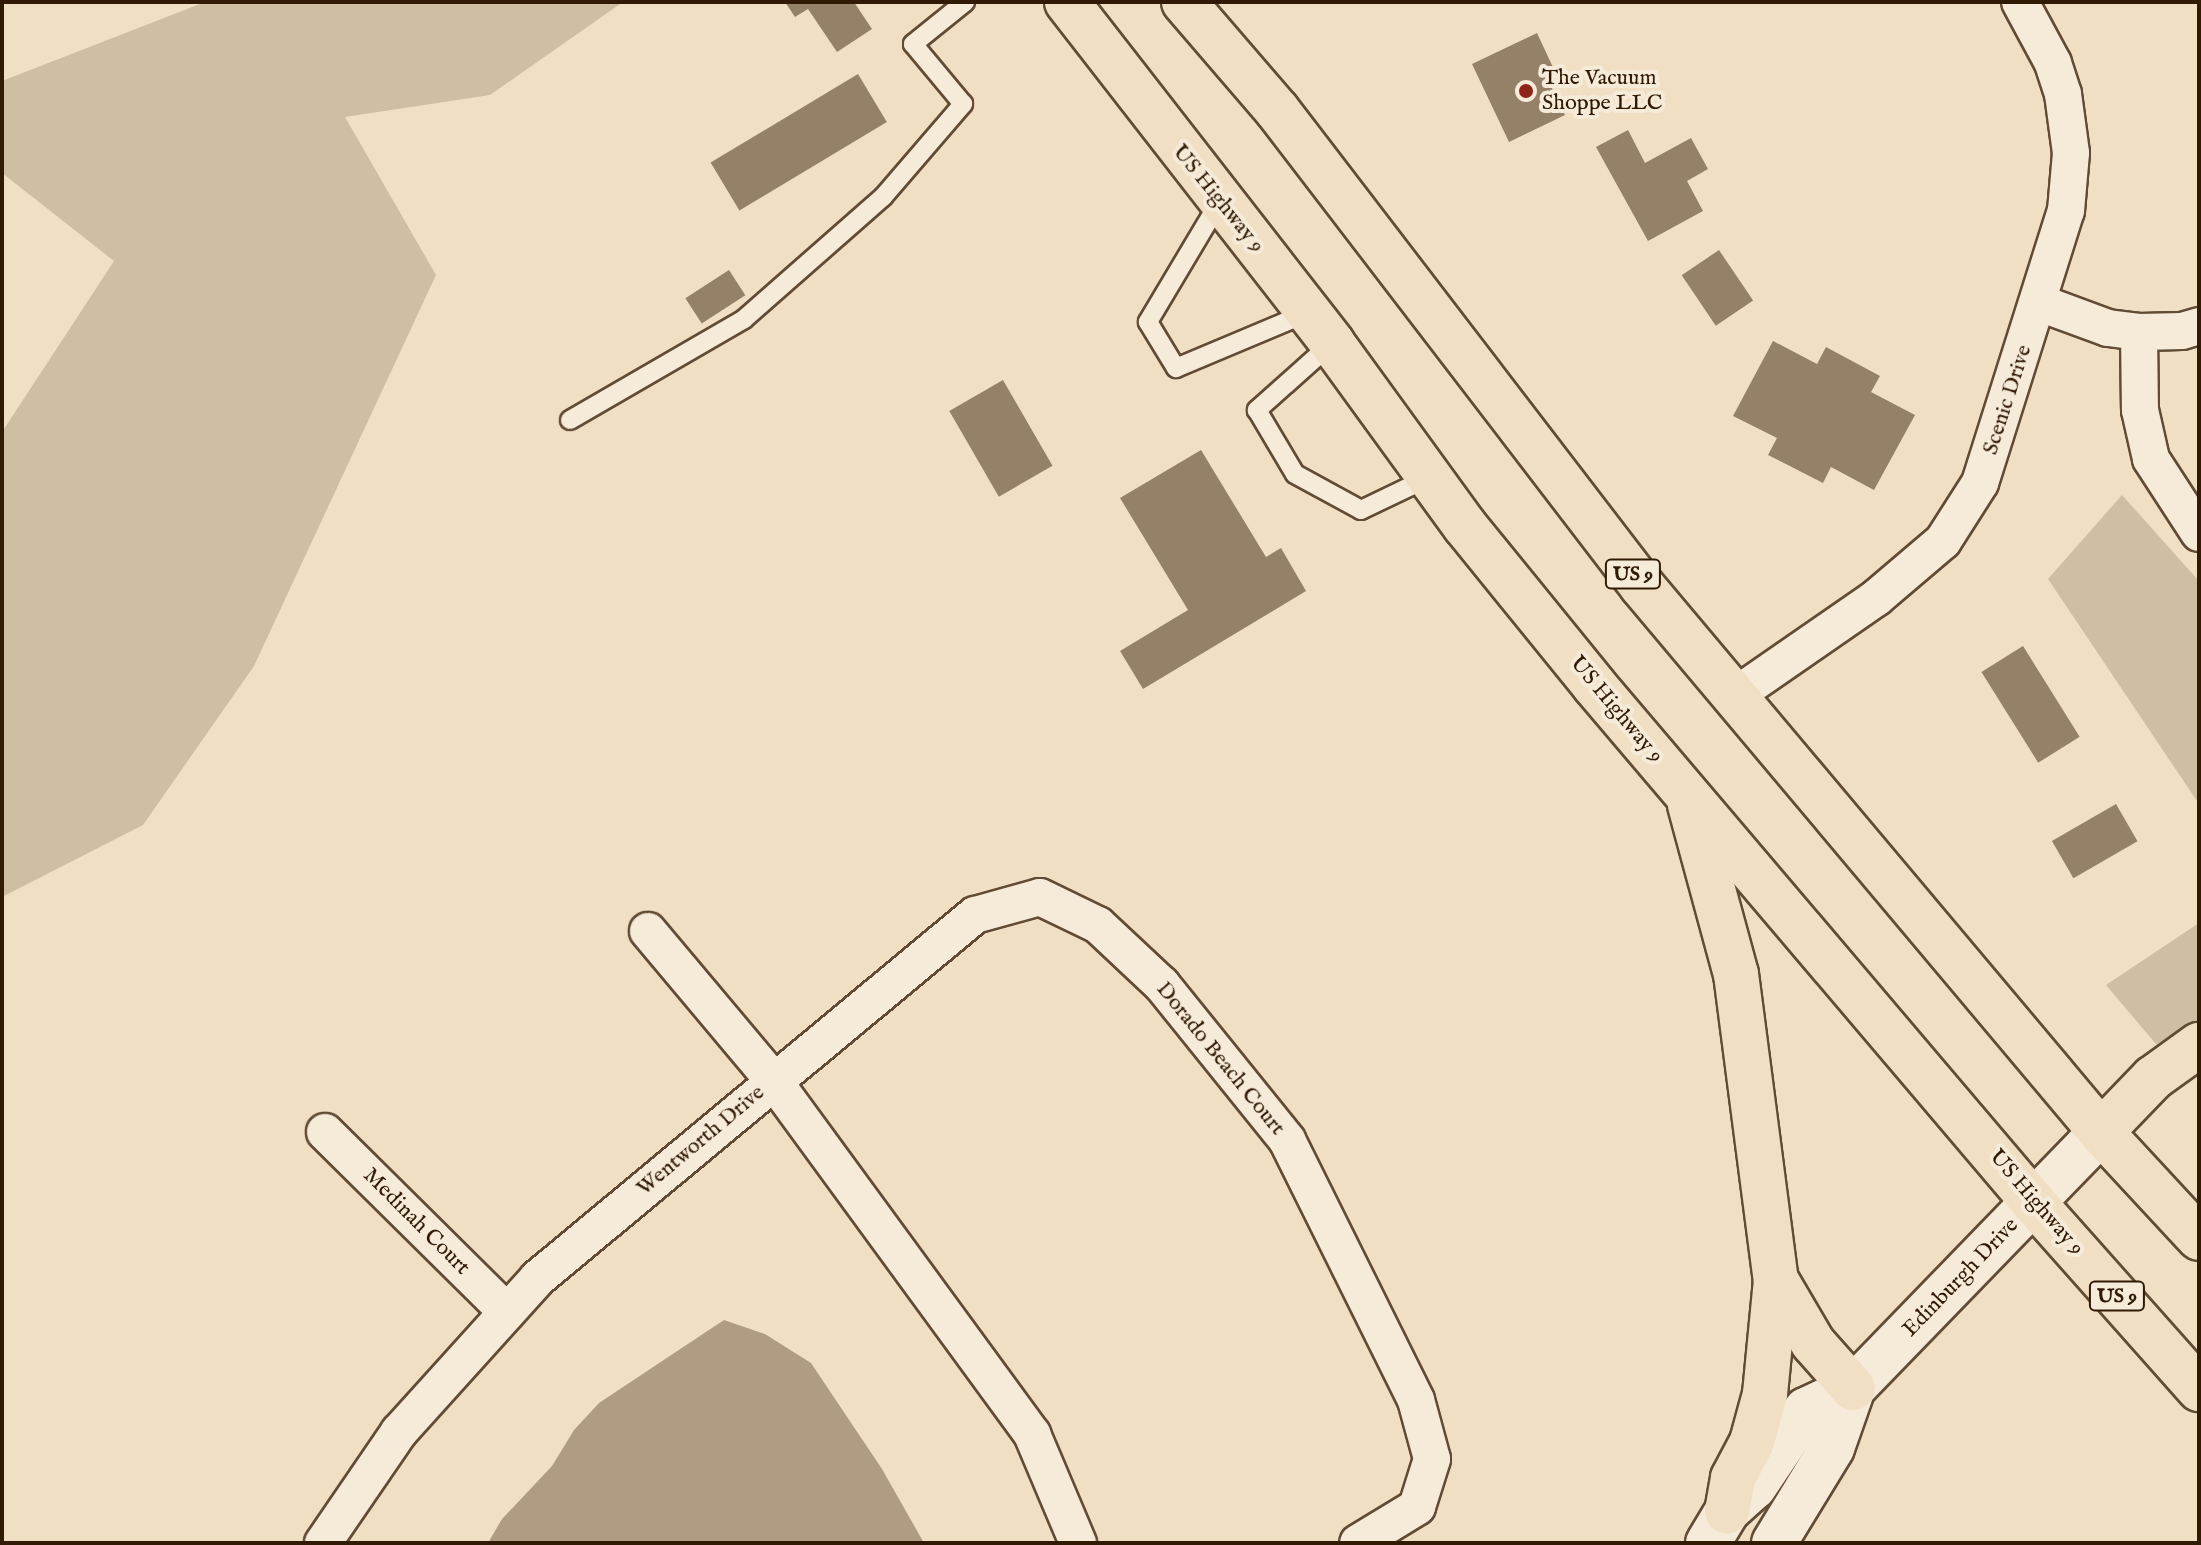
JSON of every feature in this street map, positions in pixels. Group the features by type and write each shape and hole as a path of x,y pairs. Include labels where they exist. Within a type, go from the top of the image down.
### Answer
{"highway":[{"name":"US Highway 9","path":"1067,2 1320,328 1546,627 2034,1203 2199,1389"},
{"name":"US 9","path":"1184,2 1277,110 1642,586 1733,697 2101,1132 2199,1238"},
{"path":"1687,793 1736,974 1776,1280 1765,1394 1752,1442 1733,1478 1718,1527"},
{"path":"2101,1132 2153,1078 2199,1045"},
{"path":"1776,1280 1813,1343 1853,1388"}],"main road":[{"name":"Edinburgh Drive","path":"1718,1527 1754,1487 1806,1410 1853,1388 2101,1132"},
{"name":"Edinburgh Drive","path":"1774,1543 1832,1448 1853,1388"}],"street":[{"name":"Scenic Drive","path":"1733,697 1876,598 1943,541 1980,483 2040,303 2066,211 2071,153 2063,94 2053,63 2020,2"},
{"path":"2040,303 2108,328 2139,332 2182,331 2199,326"},
{"path":"2139,332 2140,410 2151,459 2199,533"},
{"name":"Dorado Beach Court","path":"773,1080 975,915 1040,897 1098,925 1162,985 1287,1140 1416,1400 1432,1459 1417,1507 1358,1543"},
{"path":"648,931 773,1080"},
{"name":"Wentworth Drive","path":"323,1543 399,1432 538,1278 773,1080 1032,1434 1078,1543"},
{"name":"Medinah Court","path":"325,1132 507,1312"}],"lane":[{"path":"570,420 744,319 883,197 963,104 913,44 943,9 965,2"},
{"path":"1220,201 1148,322 1176,368 1320,328"},
{"path":"1320,328 1257,410 1295,474 1361,510 1430,477"}],"shaded area":[{"path":"205,2 623,2 490,95 345,117 436,275 254,666 143,825 2,897 2,432 114,261 2,173 2,81"},
{"path":"2122,495 2199,581 2199,804 2048,579"},
{"path":"2199,923 2199,1025 2156,1044 2106,985"},
{"path":"724,1320 765,1334 811,1363 882,1469 924,1543 488,1543 502,1519 552,1466 574,1430 599,1403"}],"building":[{"path":"785,2 854,2 872,29 837,52 808,9 795,17"},
{"path":"1537,33 1557,76 1548,80 1565,115 1509,142 1472,64"},
{"path":"858,74 887,122 739,211 711,163"},
{"path":"1628,130 1645,163 1691,138 1708,169 1687,181 1703,211 1648,241 1596,147"},
{"path":"1719,250 1753,301 1716,326 1682,275"},
{"path":"729,270 745,295 702,323 685,298"},
{"path":"1773,341 1817,364 1826,347 1880,376 1871,392 1915,415 1874,490 1831,467 1823,483 1768,455 1777,438 1733,416"},
{"path":"1003,380 1052,466 999,497 949,411"},
{"path":"1201,450 1266,557 1281,548 1306,591 1143,689 1120,651 1188,610 1120,498"},
{"path":"2023,646 2080,737 2038,763 1981,672"},
{"path":"2116,804 2138,841 2073,878 2052,841"}],"place":[{"name":"The Vacuum Shoppe LLC","path":"1526,91"}]}
